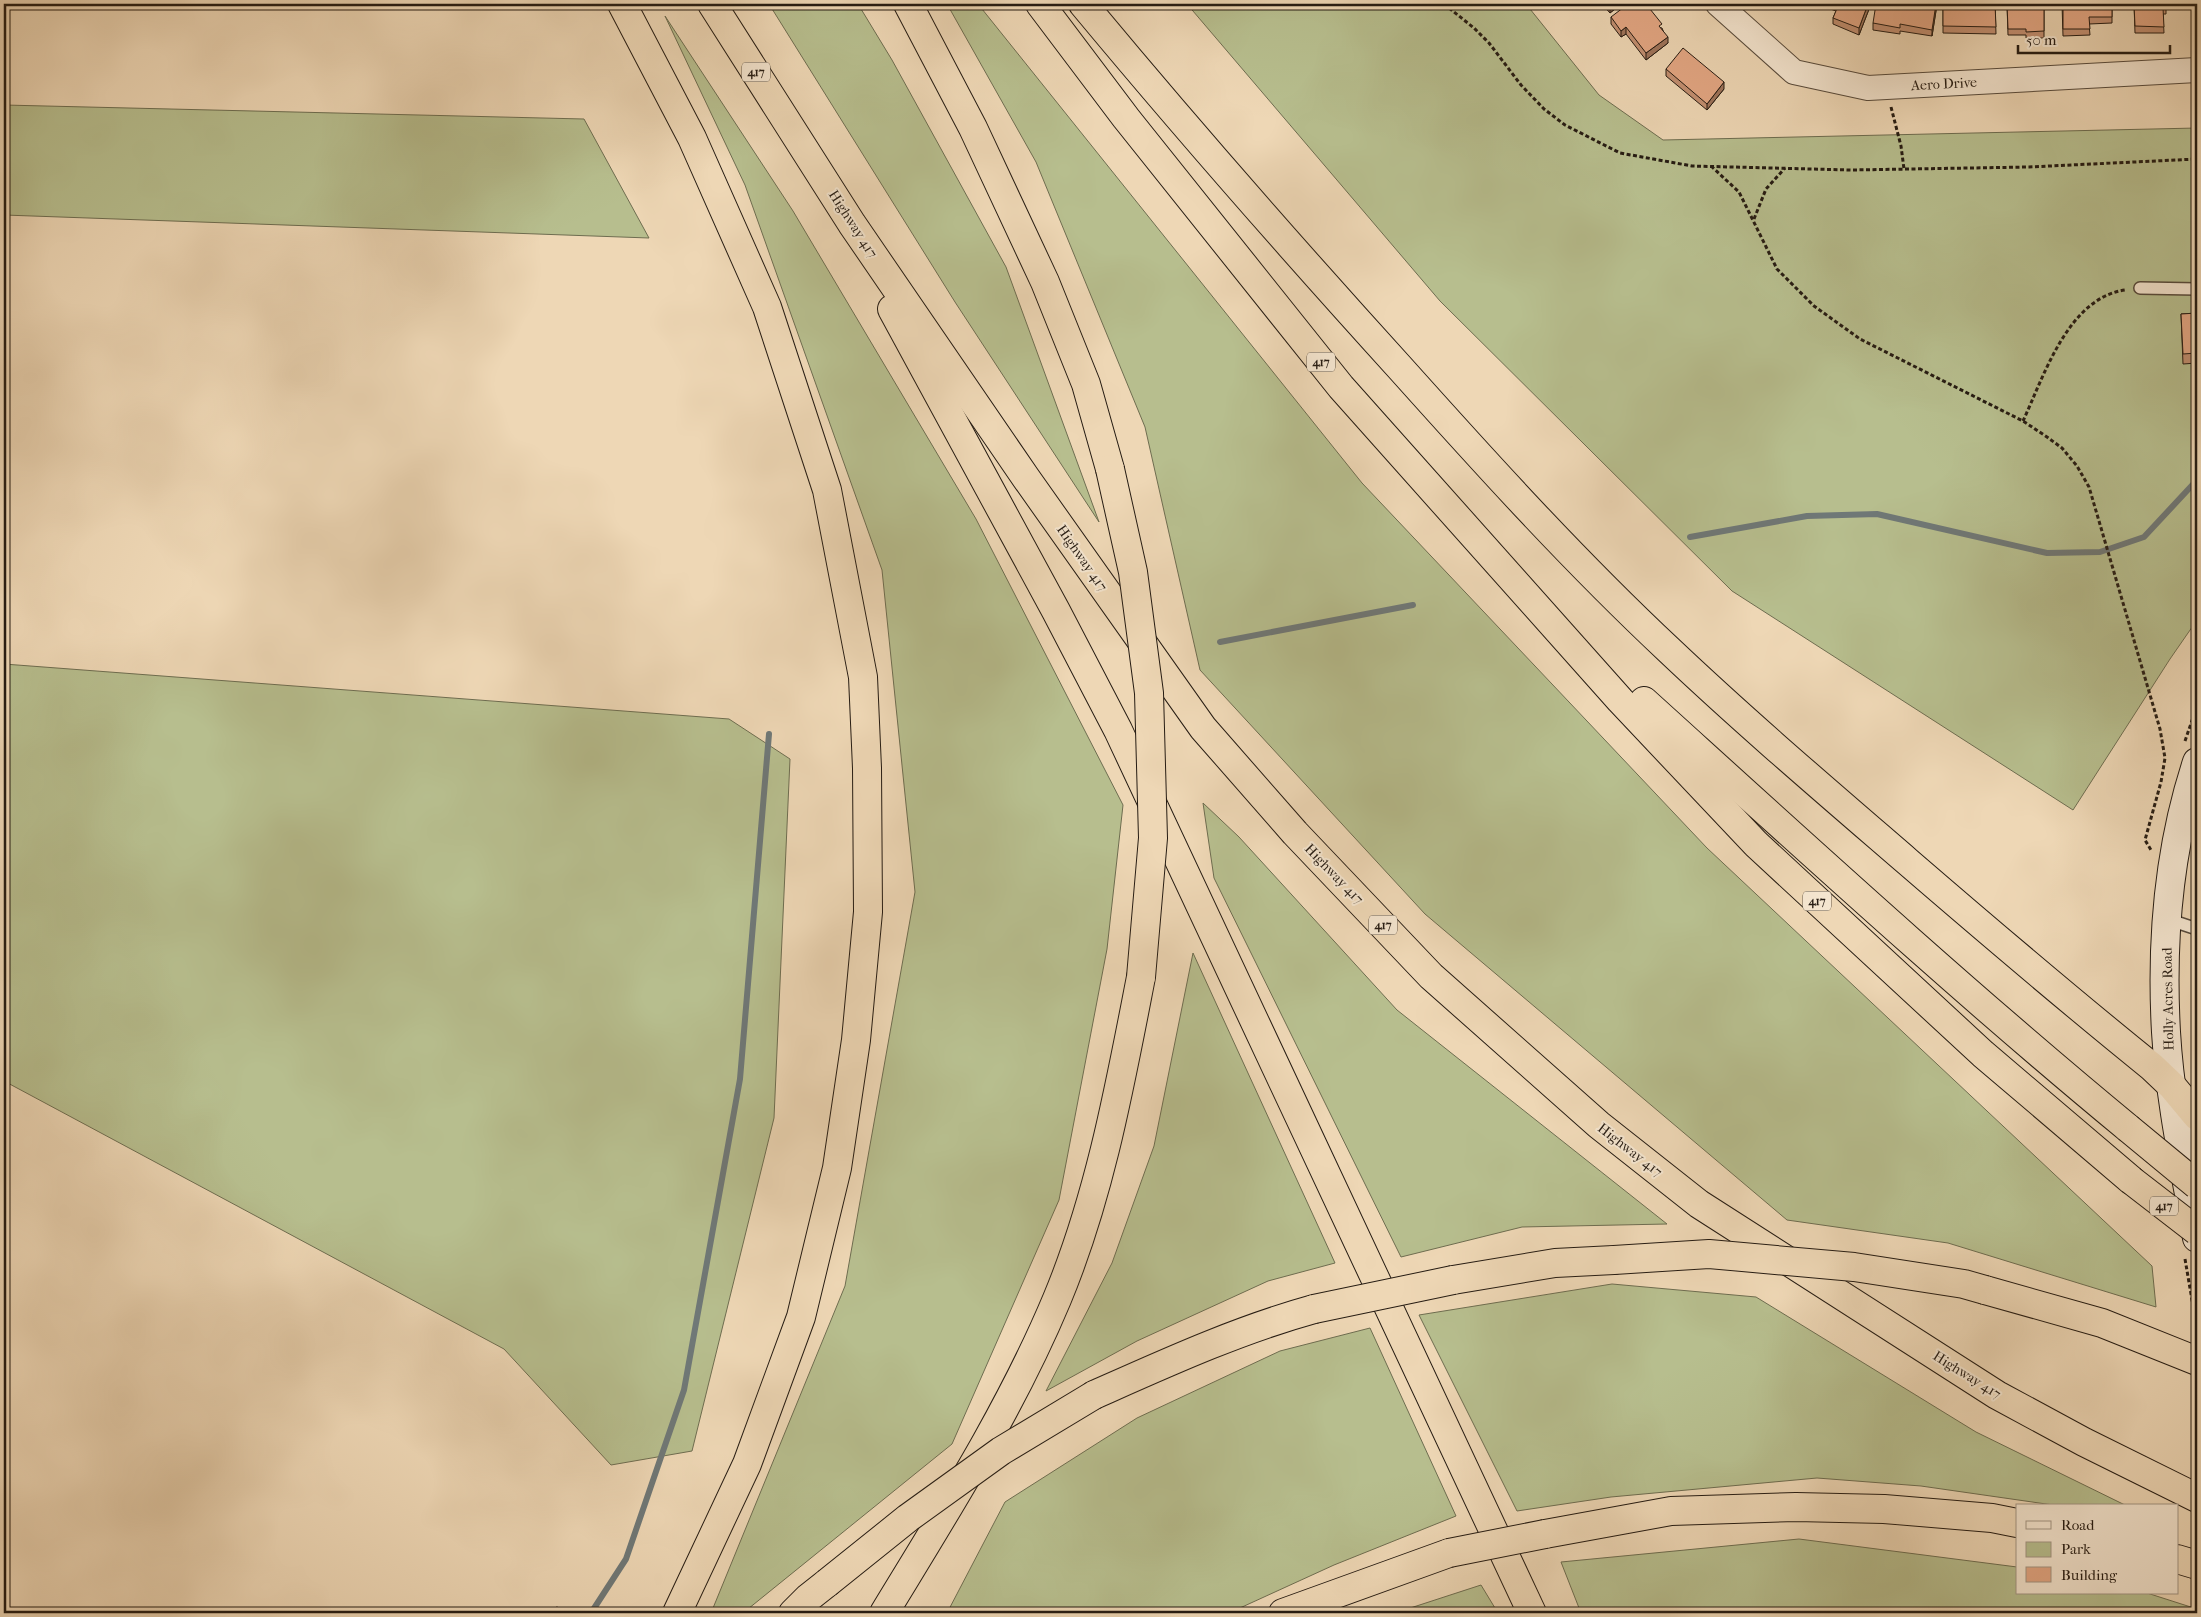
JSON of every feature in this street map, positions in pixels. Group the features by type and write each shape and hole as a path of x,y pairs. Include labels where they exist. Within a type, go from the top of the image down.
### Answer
{"highway":[{"path":"622,4 692,138 767,307 827,490 863,677 867,768 868,912 856,1040 836,1168 801,1317 747,1464 677,1613"},
{"name":"Highway 417","path":"712,4 852,224 1026,478 1202,728 1295,833 1431,976 1599,1126 1699,1204 1997,1395 2084,1442 2188,1493"},
{"path":"884,1613 1004,1412 1058,1298 1093,1196 1117,1097 1142,976 1153,838 1149,693 1133,572 1110,469 1086,384 1045,282 973,128 908,4"},
{"name":"417","path":"1040,4 1126,118 1341,387 1620,700 1756,844 1983,1054 2131,1180 2197,1231"},
{"path":"1083,4 1277,232 1492,471 1654,636 1862,823 2172,1086 2197,1116"},
{"path":"800,141 1047,594 1118,730 1532,1613"},
{"path":"1528,596 1882,916 2047,1061 2197,1185"},
{"path":"794,1613 908,1518 1001,1451 1094,1395 1206,1345 1274,1320 1314,1309 1453,1280 1555,1263 1709,1254 1854,1267 1964,1284 2102,1323 2197,1361"},
{"path":"1283,1613 1383,1575 1449,1553 1671,1511 1796,1507 1884,1509 1992,1518 2016,1523"},
{"path":"2178,1559 2197,1565"}],"main road":[{"name":"Holly Acres Road","path":"2197,762 2189,786 2173,865 2167,919 2166,1032 2172,1086 2197,1238"}],"street":[{"name":"Aero Drive","path":"1718,4 1794,72 1868,88 2197,70"}],"lane":[{"path":"2140,288 2197,289"},
{"path":"2167,919 2197,929"}],"path":[{"path":"1444,4 1474,28 1531,98 1565,125 1620,153 1692,166 1785,168 2029,167 2197,159"},
{"path":"1886,87 1901,146 1904,169"},
{"path":"1711,166 1739,192 1768,254 1783,278 1831,320 1860,339 2023,421 2062,448 2077,466 2089,487 2113,574 2160,728 2164,766 2145,840 2154,852"},
{"path":"1753,220 1766,189 1785,168"},
{"path":"2023,421 2058,347 2080,315 2106,294 2140,288"},
{"path":"554,1613 558,1606"}],"green space":[{"path":"769,4 858,4 892,60 1006,267 1099,522 955,302"},
{"path":"947,4 978,4 1362,483 1707,848 2152,1266 2156,1307 1948,1243 1787,1220 1425,914 1200,670 1145,427 1036,162"},
{"path":"1187,4 1526,4 1599,95 1663,140 2197,128 2197,620 2073,810 1732,591 1440,301"},
{"path":"665,16 793,211 976,519 1123,805 1107,949 1059,1200 952,1444 743,1613 711,1613 845,1286 915,892 882,570 745,185"},
{"path":"4,105 584,119 649,238 4,215"},
{"path":"4,664 729,719 790,759 774,1118 692,1451 611,1465 504,1349 4,1081"},
{"path":"1203,803 1239,837 1397,1010 1667,1224 1522,1227 1401,1257 1214,878"},
{"path":"1193,953 1335,1263 1268,1281 1137,1341 1046,1391 1112,1263 1154,1146"},
{"path":"1612,1284 1756,1297 1976,1432 2123,1504 2046,1504 1921,1486 1817,1478 1611,1497 1517,1511 1419,1315"},
{"path":"1370,1328 1456,1516 1334,1565 1229,1613 947,1613 1005,1502 1137,1418 1280,1351"},
{"path":"1799,1539 2016,1567 2016,1594 2150,1594 2197,1609 2197,1613 1581,1613 1561,1562"},
{"path":"1481,1585 1498,1613 1395,1613"}],"building":[{"path":"1628,4 1646,4 1662,24 1659,26 1668,37 1646,53 1626,27 1621,31 1611,17"},
{"path":"1833,4 1868,4 1859,28 1833,18 1838,6"},
{"path":"1876,4 1936,4 1932,30 1900,24 1900,28 1873,23"},
{"path":"1943,4 1995,4 1996,27 1943,26"},
{"path":"2007,4 2035,4 2036,9 2044,9 2044,31 2026,32 2026,29 2008,29"},
{"path":"2063,4 2112,4 2112,17 2089,17 2090,29 2063,29"},
{"path":"2134,4 2166,4 2166,8 2163,8 2164,27 2135,26"},
{"path":"1683,48 1724,82 1707,104 1666,69"},
{"path":"2197,313 2197,353 2183,354 2181,314"}],"waterway":[{"path":"1690,537 1807,516 1877,514 2047,553 2100,552 2144,537 2197,480"},
{"path":"1220,642 1413,605"},
{"path":"591,1613 626,1559 684,1390 740,1079 769,734"}]}
